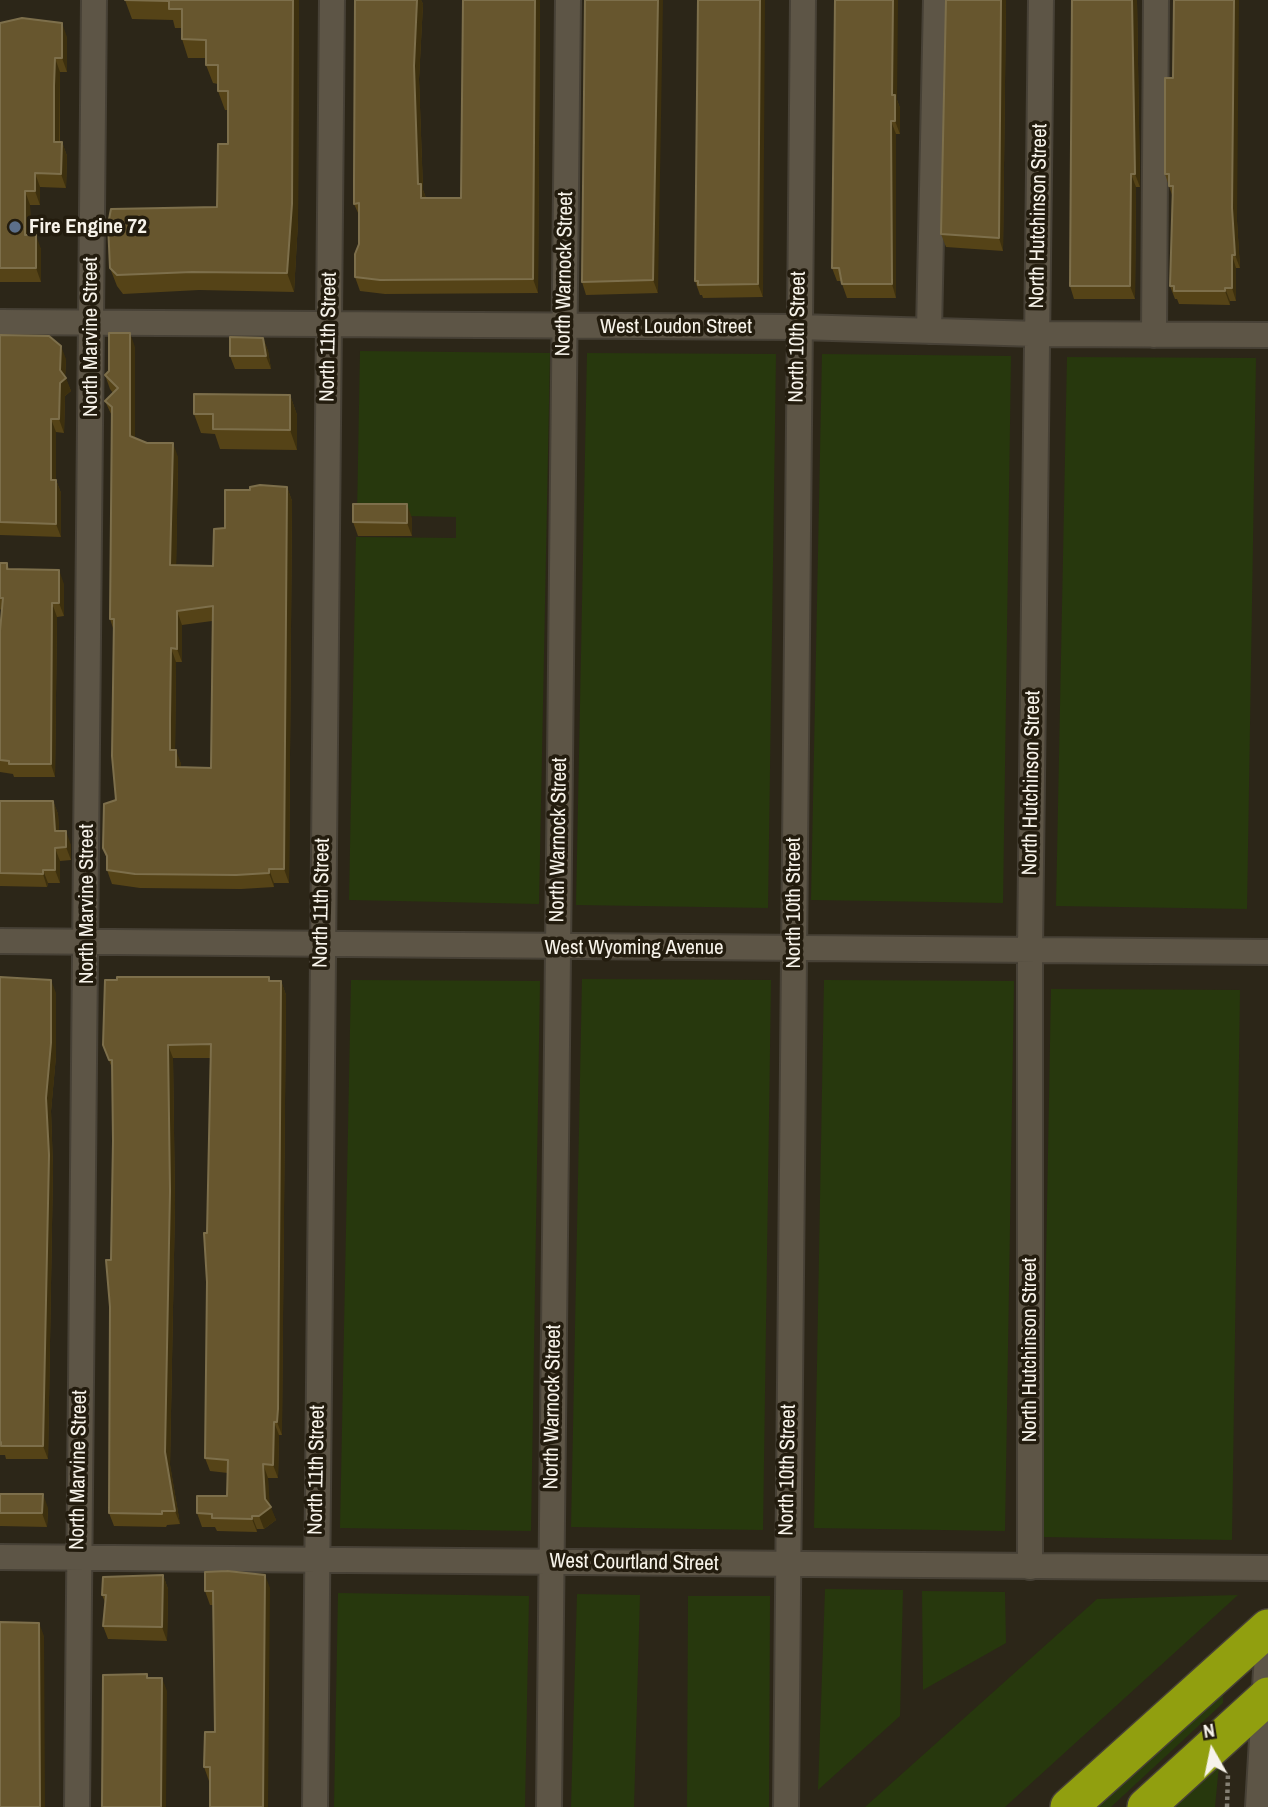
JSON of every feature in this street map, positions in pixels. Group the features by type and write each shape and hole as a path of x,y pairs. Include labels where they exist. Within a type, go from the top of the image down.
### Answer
{"highway":[{"path":"1069,1807 1268,1628"},
{"path":"1146,1807 1267,1697"}],"street":[{"name":"North Marvine Street","path":"77,1807 94,0"},
{"name":"North 11th Street","path":"314,1807 332,0"},
{"name":"North Warnock Street","path":"549,1807 568,0"},
{"name":"North 10th Street","path":"786,1807 803,0"},
{"path":"929,331 936,0"},
{"name":"North Hutchinson Street","path":"1030,1567 1030,950 1041,0"},
{"path":"1154,335 1156,0"},
{"name":"West Loudon Street","path":"0,322 798,327 1038,334 1268,335"},
{"name":"West Wyoming Avenue","path":"0,941 558,948 1268,952"},
{"name":"West Courtland Street","path":"0,1556 1268,1568"},
{"path":"1258,1807 1267,1697 1268,1637"}],"path":[{"path":"1227,1807 1228,1773"}],"green space":[{"path":"360,351 550,353 539,904 349,900 356,537 456,538 456,517 357,515"},
{"path":"587,353 776,354 768,908 576,905"},
{"path":"822,354 1011,356 1003,903 811,900"},
{"path":"1067,357 1256,358 1247,909 1056,906"},
{"path":"582,979 771,980 763,1530 571,1527"},
{"path":"351,980 540,981 531,1531 340,1528"},
{"path":"824,980 1014,981 1005,1531 814,1528"},
{"path":"1051,989 1240,990 1232,1540 1041,1537"},
{"path":"825,1589 903,1590 900,1716 818,1790"},
{"path":"922,1591 1005,1592 1006,1643 923,1690"},
{"path":"338,1593 529,1596 525,1807 334,1807"},
{"path":"577,1594 640,1595 634,1807 571,1807"},
{"path":"1238,1595 1005,1807 865,1807 1097,1599"},
{"path":"688,1596 770,1596 769,1807 687,1807"},
{"path":"1223,1689 1223,1703 1111,1807 1093,1807"},
{"path":"1219,1765 1215,1807 1174,1807"}],"building":[{"path":"125,0 293,0 292,204 287,273 192,272 117,275 110,268 108,224 111,209 217,207 218,144 228,144 228,91 218,91 218,65 206,65 206,40 182,39 182,9 169,9 169,1"},
{"path":"355,0 417,0 414,66 418,184 421,184 421,198 461,198 463,0 535,0 533,279 380,280 355,277 355,254 359,244 359,203 354,204"},
{"path":"585,0 658,0 653,280 582,282"},
{"path":"698,0 760,0 758,284 698,285 698,281 695,281"},
{"path":"835,0 893,0 892,95 895,95 895,121 891,121 892,284 842,284 839,268 832,268"},
{"path":"946,0 1001,0 999,238 941,234"},
{"path":"1072,0 1132,0 1135,174 1131,174 1130,286 1070,286"},
{"path":"1174,0 1234,0 1232,208 1235,255 1232,255 1232,288 1225,288 1225,291 1174,291 1174,286 1170,286 1173,186 1169,186 1169,174 1165,174 1165,78 1173,78"},
{"path":"22,18 62,23 62,58 55,58 54,86 54,142 62,142 61,174 35,173 35,191 25,191 25,235 36,235 36,268 0,268 0,23"},
{"path":"109,333 130,333 130,436 147,443 173,443 170,565 213,566 214,529 225,528 225,490 250,490 250,487 260,485 287,487 284,869 269,869 269,873 236,875 135,874 107,870 107,856 103,848 104,804 116,800 112,756 114,619 110,619 112,407 105,401 118,388 105,375 109,371","holes":["213,606 211,768 176,767 176,750 170,750 170,720 171,648 177,649 177,611"]},
{"path":"0,335 49,336 61,346 60,370 66,378 60,383 59,419 51,419 51,480 56,480 56,524 0,522"},
{"path":"230,337 263,338 266,356 230,356"},
{"path":"194,394 290,395 290,430 213,429 213,414 194,414"},
{"path":"353,504 407,504 407,523 353,522"},
{"path":"0,563 7,563 7,569 59,570 59,603 52,603 51,764 9,764 9,761 0,760 0,631 3,598 0,598"},
{"path":"0,801 53,801 55,831 66,831 66,847 55,848 55,870 43,870 43,874 0,873"},
{"path":"0,977 51,980 51,1043 46,1098 49,1155 43,1446 1,1446 0,1442"},
{"path":"117,977 269,977 269,981 281,981 278,1409 277,1422 274,1422 273,1465 263,1464 265,1499 271,1507 259,1516 252,1516 252,1519 212,1518 212,1514 197,1513 197,1496 227,1496 228,1460 205,1458 207,1282 204,1233 207,1233 211,1044 168,1045 170,1191 165,1452 175,1511 162,1511 162,1514 109,1513 110,1307 106,1260 111,1260 112,1060 109,1060 103,1045 105,980 117,980"},
{"path":"0,1494 43,1494 42,1513 0,1513"},
{"path":"205,1572 265,1575 263,1807 210,1807 210,1767 204,1767 205,1732 215,1732 213,1591 205,1591"},
{"path":"163,1575 162,1627 103,1626 106,1595 102,1595 103,1577"},
{"path":"0,1622 39,1623 40,1807 0,1807"},
{"path":"147,1674 147,1678 162,1678 161,1807 102,1807 103,1675"}],"place":[{"name":"Fire Engine 72","path":"15,227"}]}
